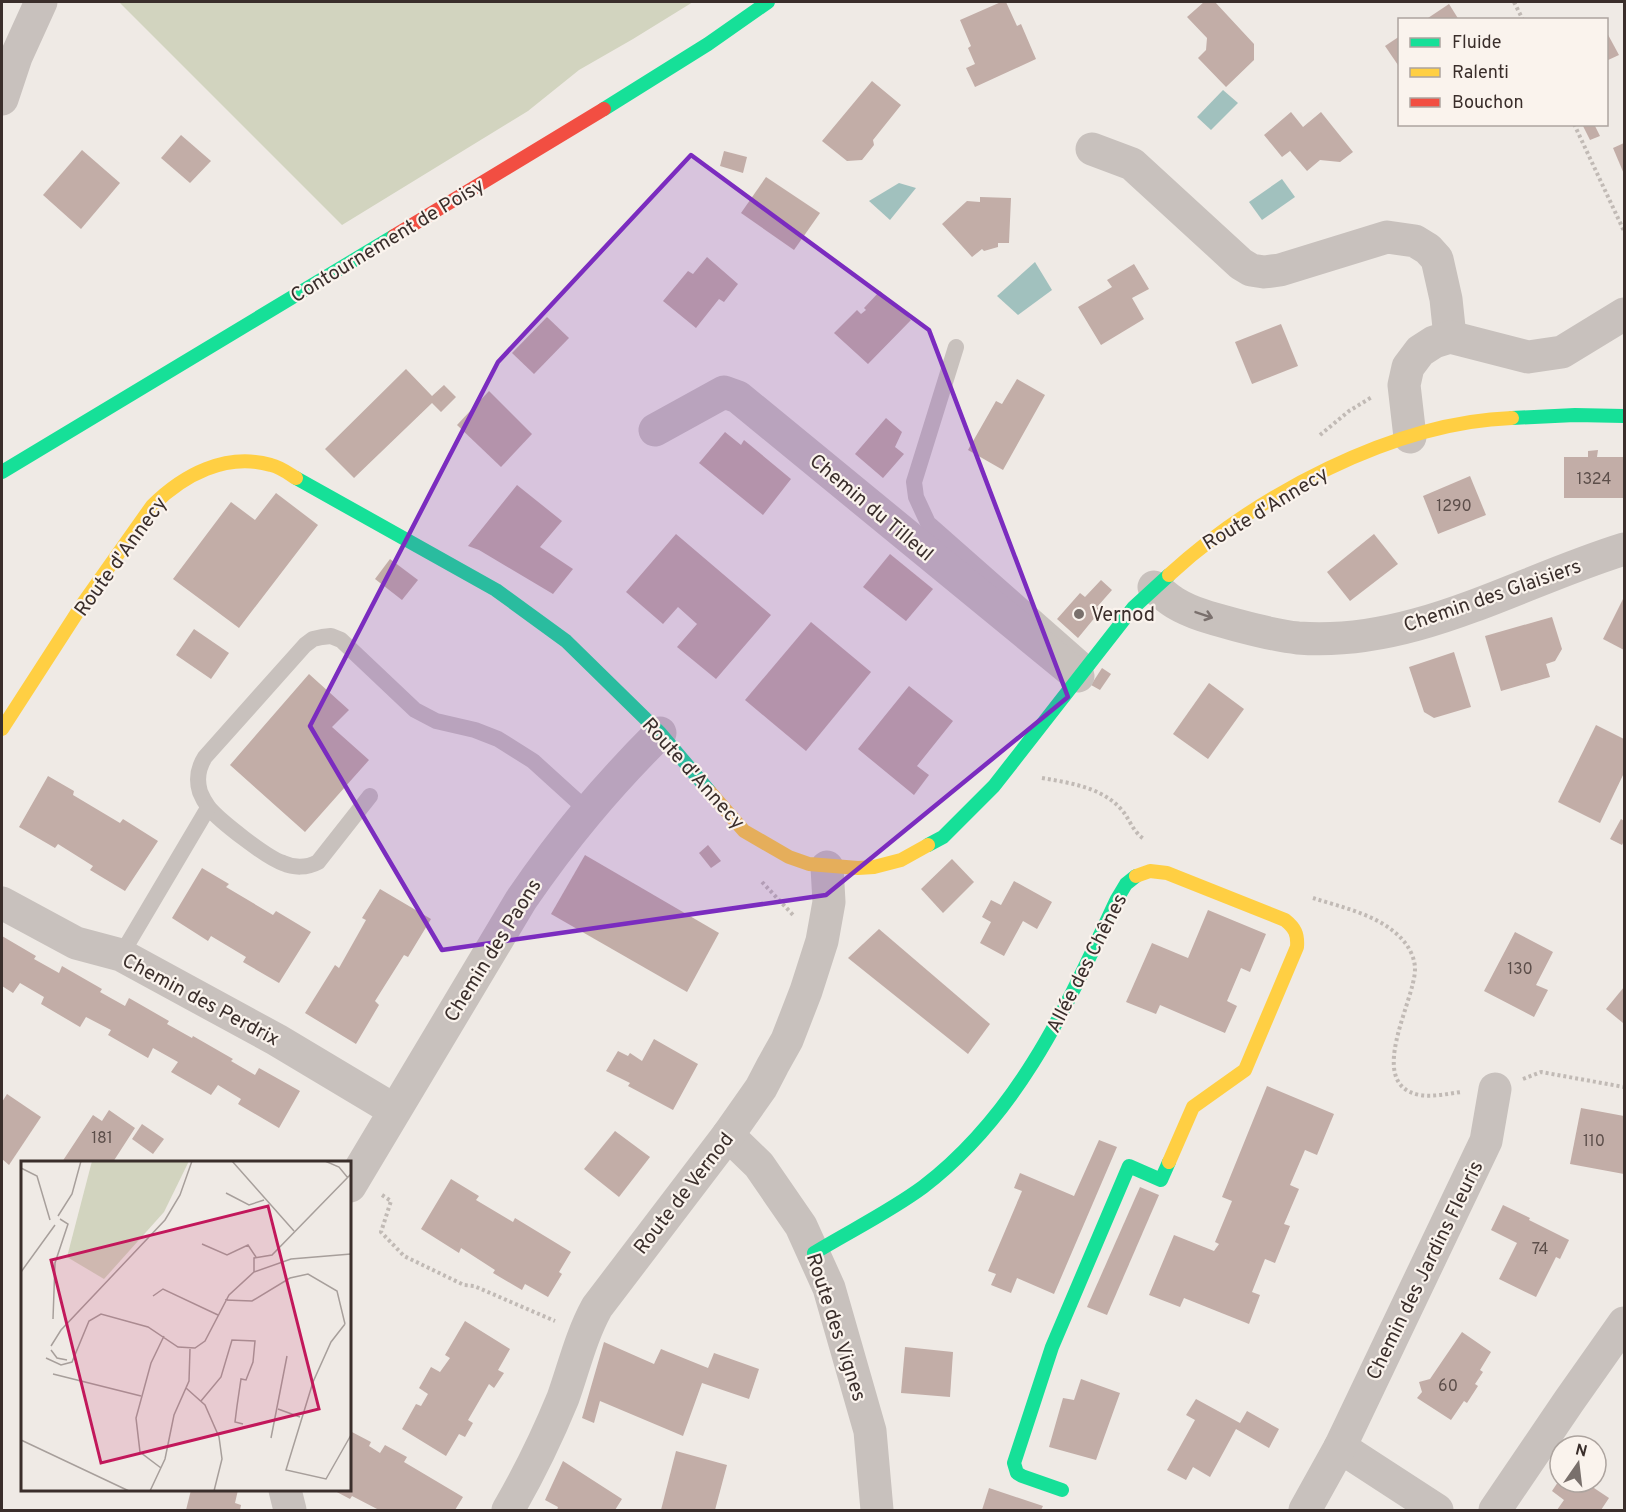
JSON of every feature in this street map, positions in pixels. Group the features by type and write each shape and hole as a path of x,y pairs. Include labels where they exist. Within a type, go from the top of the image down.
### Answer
{"main road":[{"name":"Contournement de Poisy","path":"2,472 124,396 648,82 768,2"},
{"name":"Route d'Annecy","path":"3,723 138,525 164,492 195,472 225,463 258,462 275,466 496,590 566,641 660,733 744,831 789,857 809,864 858,868 886,864 913,855 943,837 994,786 1133,608 1192,554 1238,520 1330,468 1410,436 1501,417 1624,416"},
{"name":"Allée des Chênes","path":"813,1253 907,1197 936,1176 995,1116 1021,1083 1053,1032 1117,899 1134,876 1153,870 1167,873 1286,920 1294,927 1298,936 1297,947 1245,1070 1192,1107 1161,1180 1129,1166 1052,1347 1014,1463 1017,1473 1062,1490"}],"street":[{"path":"2,99 16,57 41,2"},
{"path":"1092,149 1132,164 1228,254 1251,270 1264,272 1280,270 1386,237 1416,241 1437,259 1446,299 1450,337"},
{"path":"1410,436 1404,385 1408,367 1420,351 1434,342 1450,337 1528,357 1562,352 1624,314"},
{"name":"Chemin du Tilleul","path":"654,430 724,392 738,397 1083,670"},
{"name":"Chemin des Glaisiers","path":"1154,587 1174,603 1191,610 1272,634 1297,638 1342,638 1392,630 1437,619 1624,549"},
{"name":"Chemin des Paons","path":"352,1181 521,900 587,810 660,733"},
{"name":"Route de Vernod","path":"508,1510 537,1457 572,1371 584,1333 606,1294 728,1135 765,1081 787,1040 822,941 829,902 827,867"},
{"name":"Chemin des Perdrix","path":"2,903 76,943 121,955 277,1040 394,1110"},
{"name":"Chemin des Jardins Fleuris","path":"1305,1510 1340,1447 1486,1141 1495,1089"},
{"name":"Route des Vignes","path":"728,1135 739,1143 765,1172 801,1226 828,1288 867,1420 873,1457 877,1510"},
{"path":"1495,1510 1624,1323"},
{"path":"1340,1447 1437,1510"},
{"path":"285,1491 290,1510"}],"lane":[{"path":"956,347 914,482 916,497 928,523 1083,670"},
{"path":"370,796 318,862 304,867 282,863 270,857 208,808 197,781 205,757 305,645 313,639 331,636 340,640 415,710 436,721 487,733 506,743 532,761 587,810"},
{"path":"121,955 208,808"}],"path":[{"path":"1514,2 1522,18"},
{"path":"1575,126 1624,231"},
{"path":"352,1181 391,1201 381,1232 404,1256 464,1285 474,1286 584,1333"}],"highlighted area":[{"path":"691,155 929,330 1068,697 826,895 442,950 310,726 498,362"}],"green space":[{"path":"119,2 693,2 579,70 528,111 342,225"}],"water":[{"path":"1223,90 1238,103 1211,130 1197,117"},
{"path":"1282,179 1295,197 1262,220 1249,202"},
{"path":"899,183 916,188 890,220 869,201"},
{"path":"1035,262 1052,290 1018,315 997,296"}],"building":[{"path":"1001,2 1006,2 1017,26 1021,24 1036,59 975,87 966,68 975,64 968,48 971,46 960,20"},
{"path":"1204,2 1215,2 1254,44 1254,60 1226,87 1198,58 1206,50 1207,38 1187,17"},
{"path":"1449,4 1458,18 1428,18"},
{"path":"1608,35 1619,55 1608,60"},
{"path":"1398,37 1398,65 1385,46"},
{"path":"872,81 901,105 873,140 874,145 862,160 847,161 822,141"},
{"path":"1291,112 1303,127 1321,112 1353,152 1340,162 1320,160 1307,171 1290,151 1282,157 1264,135"},
{"path":"1583,126 1595,126 1600,136 1590,140"},
{"path":"181,135 211,161 190,183 161,158"},
{"path":"1624,143 1624,174 1613,148"},
{"path":"82,150 120,183 81,229 43,195"},
{"path":"724,151 747,157 743,173 720,166"},
{"path":"766,177 820,213 794,250 741,213"},
{"path":"980,197 1011,198 1009,243 998,243 998,247 984,251 982,249 972,257 942,224 967,201 980,202"},
{"path":"707,257 738,284 724,302 719,299 696,328 663,301 688,271 693,274"},
{"path":"1134,264 1149,289 1132,298 1144,319 1101,345 1078,307 1112,287 1107,280"},
{"path":"880,291 911,320 868,364 834,333 857,310 861,314 866,310 864,308"},
{"path":"547,317 569,338 534,374 512,353"},
{"path":"1281,324 1298,366 1252,384 1235,342"},
{"path":"406,369 432,396 444,385 456,397 441,412 432,403 354,478 325,449"},
{"path":"1017,379 1045,395 1003,470 968,450 996,401 1002,404"},
{"path":"489,391 532,434 501,467 457,425"},
{"path":"886,418 902,432 895,447 904,454 883,478 855,454"},
{"path":"725,432 741,445 744,440 791,479 763,515 699,463"},
{"path":"1598,450 1597,457 1624,457 1624,498 1564,498 1564,457 1588,457 1588,451"},
{"path":"1470,476 1486,515 1438,534 1423,496"},
{"path":"517,485 562,521 540,547 573,569 553,594 479,550 468,546"},
{"path":"276,493 318,525 239,628 173,579 231,502 255,520"},
{"path":"676,534 771,615 716,679 677,647 697,624 678,607 663,624 626,592"},
{"path":"1374,534 1398,564 1350,601 1327,572"},
{"path":"890,554 933,589 906,621 863,587"},
{"path":"390,559 418,580 402,600 375,579"},
{"name":"Vernod","path":"1101,580 1112,590 1097,607 1101,610 1078,638 1057,619 1080,593 1085,597"},
{"path":"1624,597 1624,650 1603,639"},
{"path":"1552,617 1562,649 1555,661 1546,664 1550,677 1501,691 1485,636"},
{"path":"811,622 871,672 806,751 745,700"},
{"path":"194,629 229,653 211,679 176,655"},
{"path":"1454,652 1471,707 1434,718 1424,712 1409,667"},
{"name":"Vernod","path":"1102,668 1111,674 1100,690 1091,685"},
{"path":"309,674 349,710 332,727 369,760 305,832 230,765"},
{"path":"1209,683 1244,709 1208,759 1173,734"},
{"path":"909,686 953,721 917,766 929,775 914,795 858,749"},
{"path":"1596,725 1624,739 1624,773 1600,823 1558,802"},
{"path":"48,776 74,791 73,795 120,823 123,819 158,841 125,891 90,870 93,866 58,844 55,848 19,827"},
{"path":"1621,819 1624,821 1622,845 1610,839"},
{"path":"708,845 721,861 711,868 699,853"},
{"path":"585,855 719,933 687,992 551,914"},
{"path":"952,859 974,882 943,913 921,889"},
{"path":"202,868 229,884 226,887 273,915 276,911 311,932 279,983 243,962 246,957 211,936 208,941 172,918"},
{"path":"1014,881 1052,902 1037,929 1023,921 1004,956 980,943 991,922 982,917 991,900 1001,905"},
{"path":"380,889 431,919 408,957 404,955 375,1001 379,1005 356,1044 305,1013 335,965 339,968 366,920 362,918"},
{"path":"1208,910 1266,934 1250,972 1241,968 1227,1001 1237,1006 1225,1033 1160,1005 1156,1014 1126,1002 1152,943 1188,958"},
{"path":"879,929 990,1024 968,1054 848,958"},
{"path":"1515,932 1553,952 1536,985 1548,990 1534,1017 1484,991"},
{"path":"2,936 36,956 34,959 59,973 62,966 102,989 100,992 125,1006 129,998 169,1021 167,1024 233,1059 231,1061 255,1075 259,1068 300,1091 279,1128 238,1104 241,1099 218,1085 211,1095 171,1072 178,1062 153,1048 148,1058 108,1035 111,1030 86,1017 80,1027 41,1004 44,997 20,983 13,993 2,986"},
{"path":"1624,987 1624,1023 1623,1023 1606,1009"},
{"path":"654,1039 698,1064 673,1110 628,1086 630,1083 606,1071 618,1051 628,1056 630,1053 642,1061"},
{"path":"1267,1086 1334,1114 1317,1155 1305,1150 1290,1185 1299,1189 1284,1224 1290,1226 1275,1263 1265,1259 1252,1292 1260,1295 1249,1324 1184,1298 1180,1307 1149,1295 1174,1235 1214,1251 1219,1244 1215,1242 1232,1201 1222,1197"},
{"path":"7,1094 41,1117 9,1165 2,1159 2,1102"},
{"path":"1581,1108 1624,1116 1624,1174 1570,1164"},
{"path":"109,1110 135,1128 114,1161 63,1161 93,1115 102,1121"},
{"path":"142,1124 164,1139 153,1154 132,1139"},
{"path":"615,1131 650,1157 619,1197 584,1169"},
{"path":"1099,1140 1117,1147 1054,1294 1017,1278 1011,1293 991,1285 996,1274 988,1271 1022,1191 1014,1188 1020,1173 1074,1196"},
{"path":"451,1179 479,1196 476,1200 513,1222 515,1218 571,1252 559,1272 562,1274 548,1297 525,1284 522,1290 493,1273 495,1270 461,1248 459,1253 421,1229"},
{"path":"1140,1187 1159,1195 1107,1315 1087,1307"},
{"path":"1503,1205 1569,1240 1560,1259 1556,1257 1536,1297 1499,1279 1517,1243 1491,1230"},
{"path":"465,1321 510,1349 498,1370 504,1373 494,1388 489,1384 468,1420 473,1423 465,1437 459,1434 446,1456 402,1429 416,1404 421,1406 428,1394 419,1388 431,1367 440,1372 450,1358 445,1355"},
{"path":"1462,1332 1491,1352 1480,1370 1483,1372 1475,1384 1478,1386 1467,1403 1464,1401 1451,1420 1417,1398 1422,1392 1419,1382 1430,1379"},
{"path":"604,1342 654,1364 661,1349 708,1368 714,1353 759,1369 749,1399 702,1383 683,1436 600,1401 594,1423 582,1418"},
{"path":"905,1347 953,1352 950,1397 901,1393"},
{"path":"1081,1379 1120,1393 1096,1460 1049,1447 1063,1398 1074,1400"},
{"path":"1196,1399 1240,1423 1247,1411 1279,1429 1269,1448 1236,1429 1210,1477 1193,1467 1186,1480 1167,1470 1195,1420 1186,1415"},
{"path":"351,1432 371,1442 369,1446 380,1453 385,1445 407,1457 404,1462 463,1497 455,1510 379,1510 352,1496 350,1499 335,1491 351,1491"},
{"path":"676,1451 727,1465 715,1510 661,1510"},
{"path":"563,1461 622,1499 615,1510 557,1510 558,1507 545,1500"},
{"path":"989,1488 1043,1506 1041,1510 982,1510"},
{"path":"191,1491 238,1491 235,1503 241,1505 240,1510 186,1510"},
{"path":"1556,1494 1603,1494 1609,1498 1601,1510 1557,1510 1564,1500"}],"traffic: fast":[{"path":"604,109 708,44 768,2"},
{"path":"2,472 394,236"},
{"path":"1512,418 1575,415 1624,416"},
{"path":"296,478 496,590 566,641 660,733 710,792"},
{"path":"928,845 943,837 994,786 1133,608 1169,575"},
{"path":"814,1253 923,1187 957,1158 987,1126 1038,1055 1117,899 1126,884 1136,876"},
{"path":"1062,1490 1022,1476 1017,1473 1014,1463 1052,1347 1129,1166 1161,1180 1169,1162"}],"traffic: slow":[{"path":"1169,575 1242,518 1328,468 1421,433 1467,423 1512,418"},
{"path":"2,729 84,602 152,506 164,495 191,476 222,464 254,462 274,466 296,478"},
{"path":"710,792 744,831 789,857 809,864 874,867 901,860 928,845"},
{"path":"1136,876 1150,871 1167,873 1285,920 1297,938 1297,947 1245,1070 1193,1107 1169,1162"}],"traffic: jam":[{"path":"394,236 604,109"}],"place":[{"name":"Vernod","path":"1079,614"}]}
